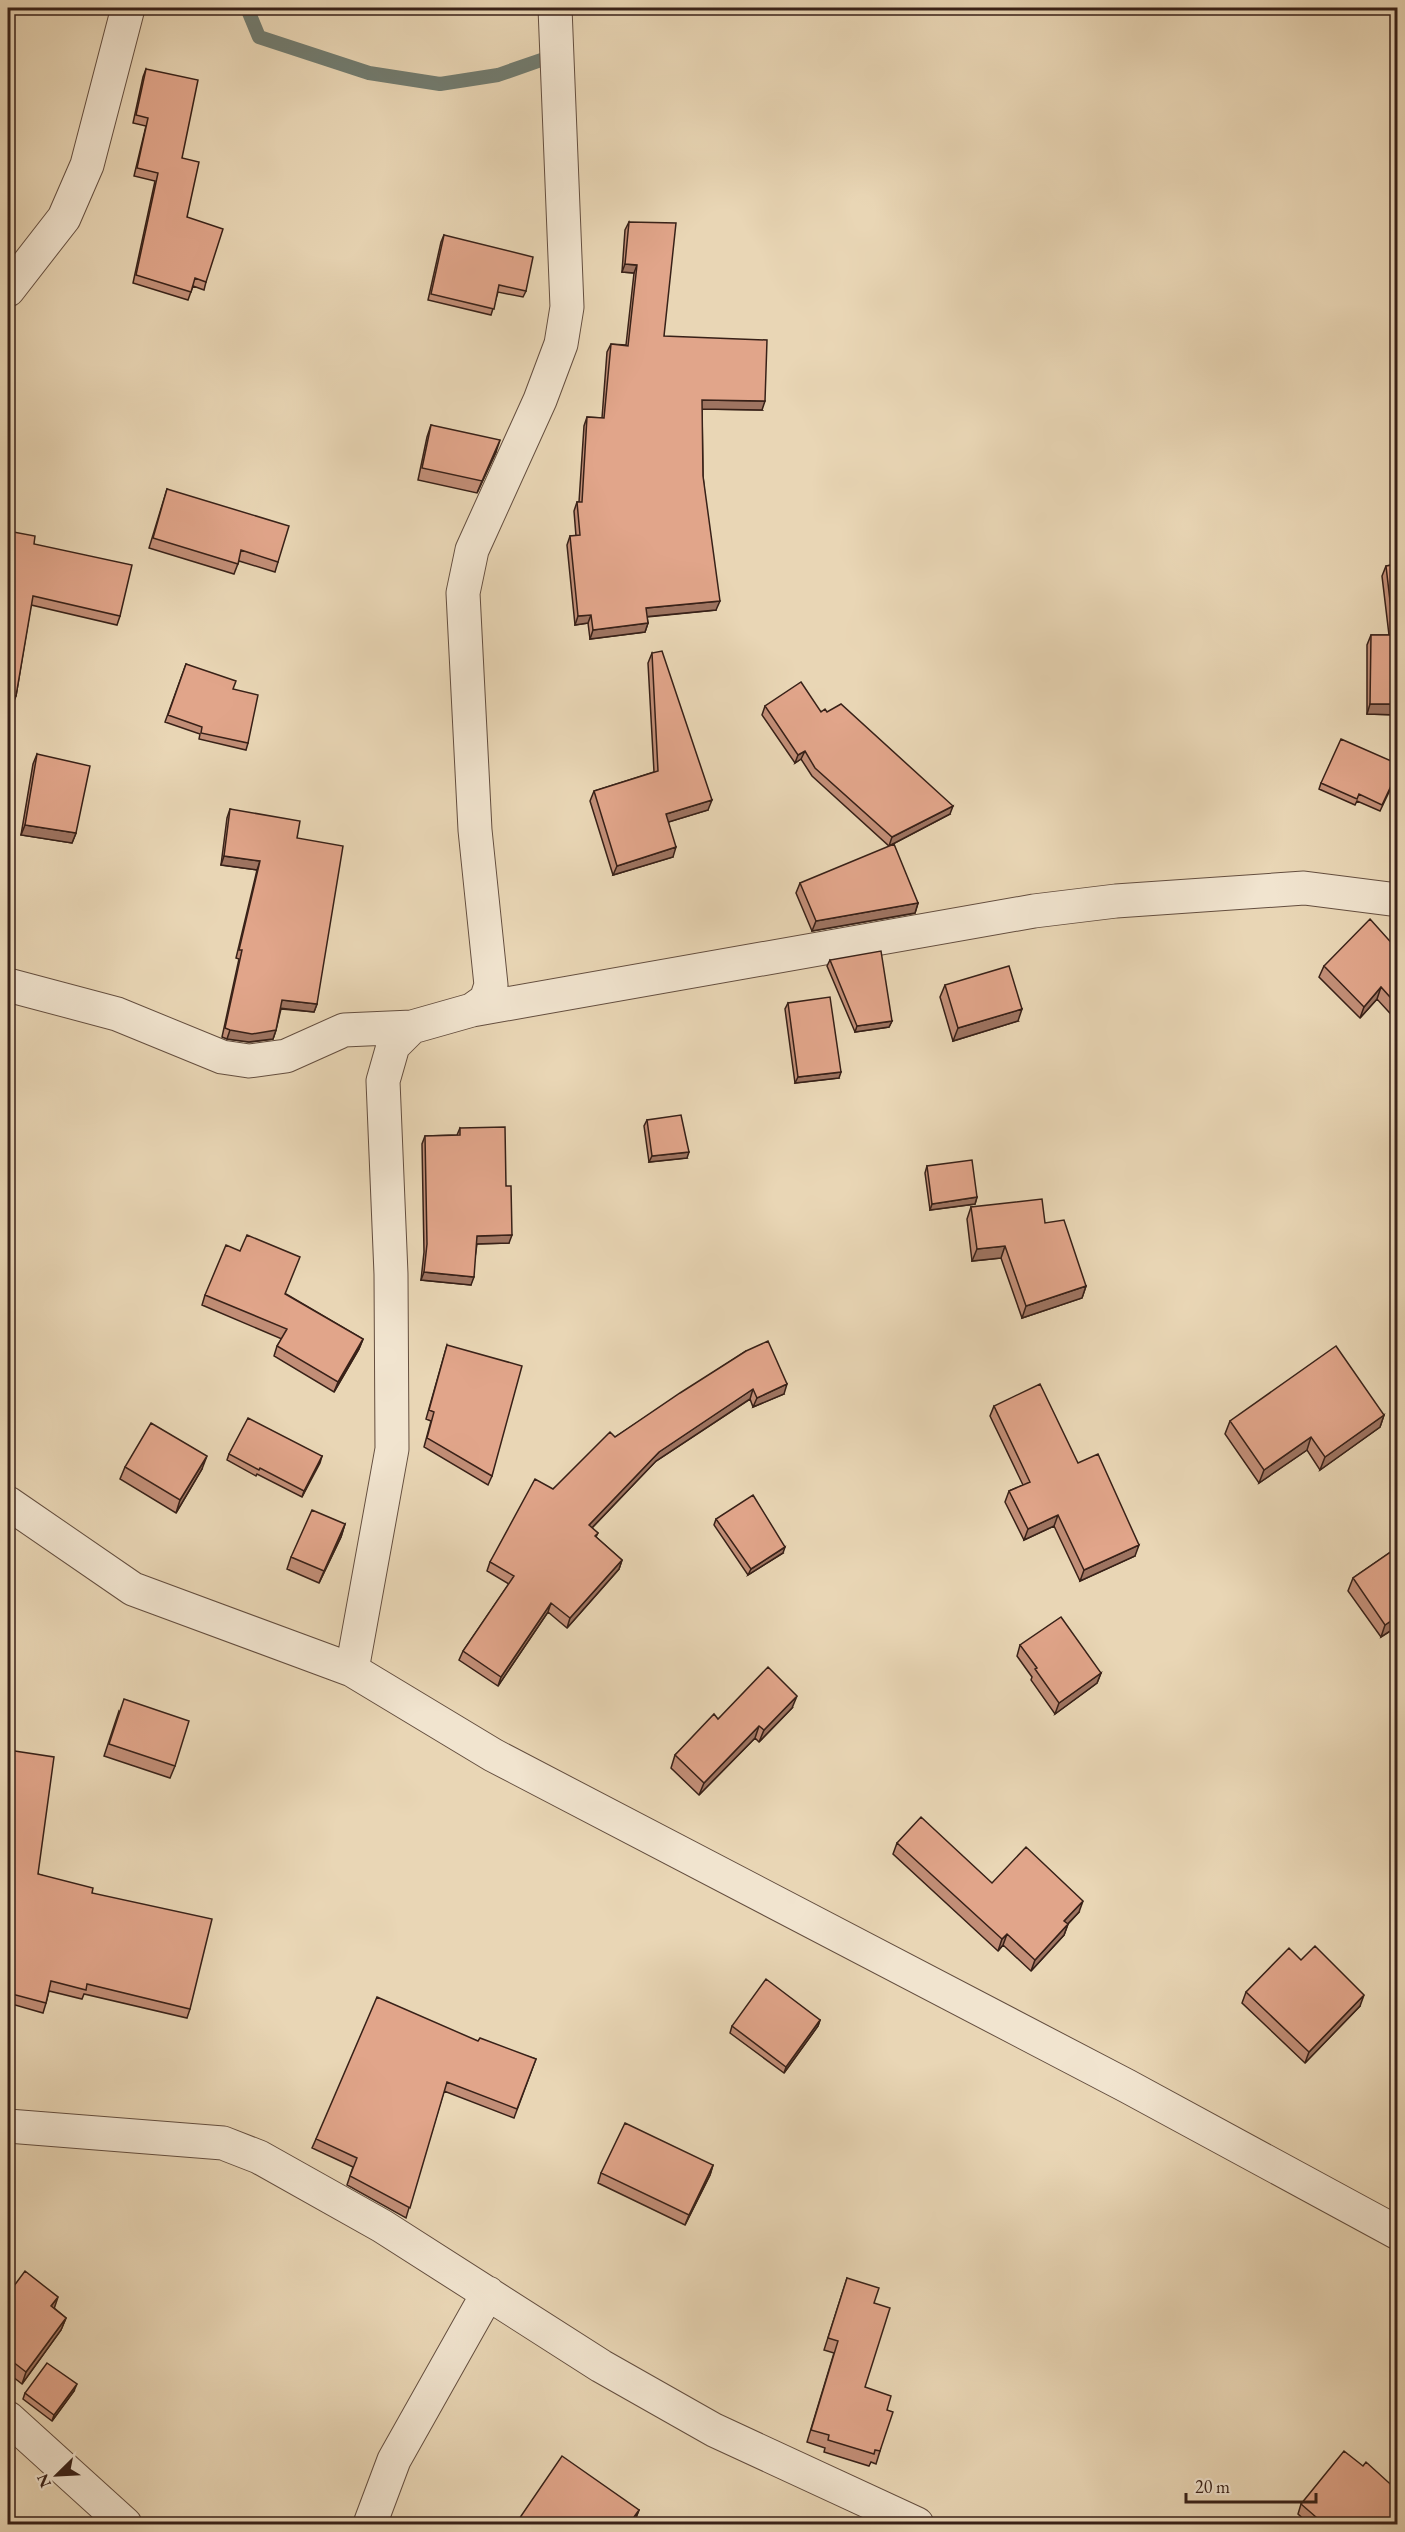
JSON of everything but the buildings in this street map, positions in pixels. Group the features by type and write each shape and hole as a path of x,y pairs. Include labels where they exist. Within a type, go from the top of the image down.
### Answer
{"street":[{"path":"8,290 64,218 87,165 128,8"},
{"path":"472,1010 486,1000 491,985 475,830 464,593 472,550 540,400 561,344 567,308 555,8"},
{"path":"8,985 117,1014 222,1057 249,1061 286,1056 344,1030 412,1027 472,1010 1034,911 1116,901 1304,888 1398,900"},
{"path":"352,1670 392,1449 391,1274 383,1081 393,1046 412,1027"},
{"path":"8,1503 133,1589 352,1670 493,1755 1116,2081 1398,2233"},
{"path":"8,2126 223,2143 259,2157 382,2226 601,2366 714,2430 917,2524"},
{"path":"370,2524 394,2460 488,2293"},
{"path":"8,2418 125,2524"}],"waterway":[{"path":"247,8 259,37 369,73 440,84 498,75 544,59"}]}
